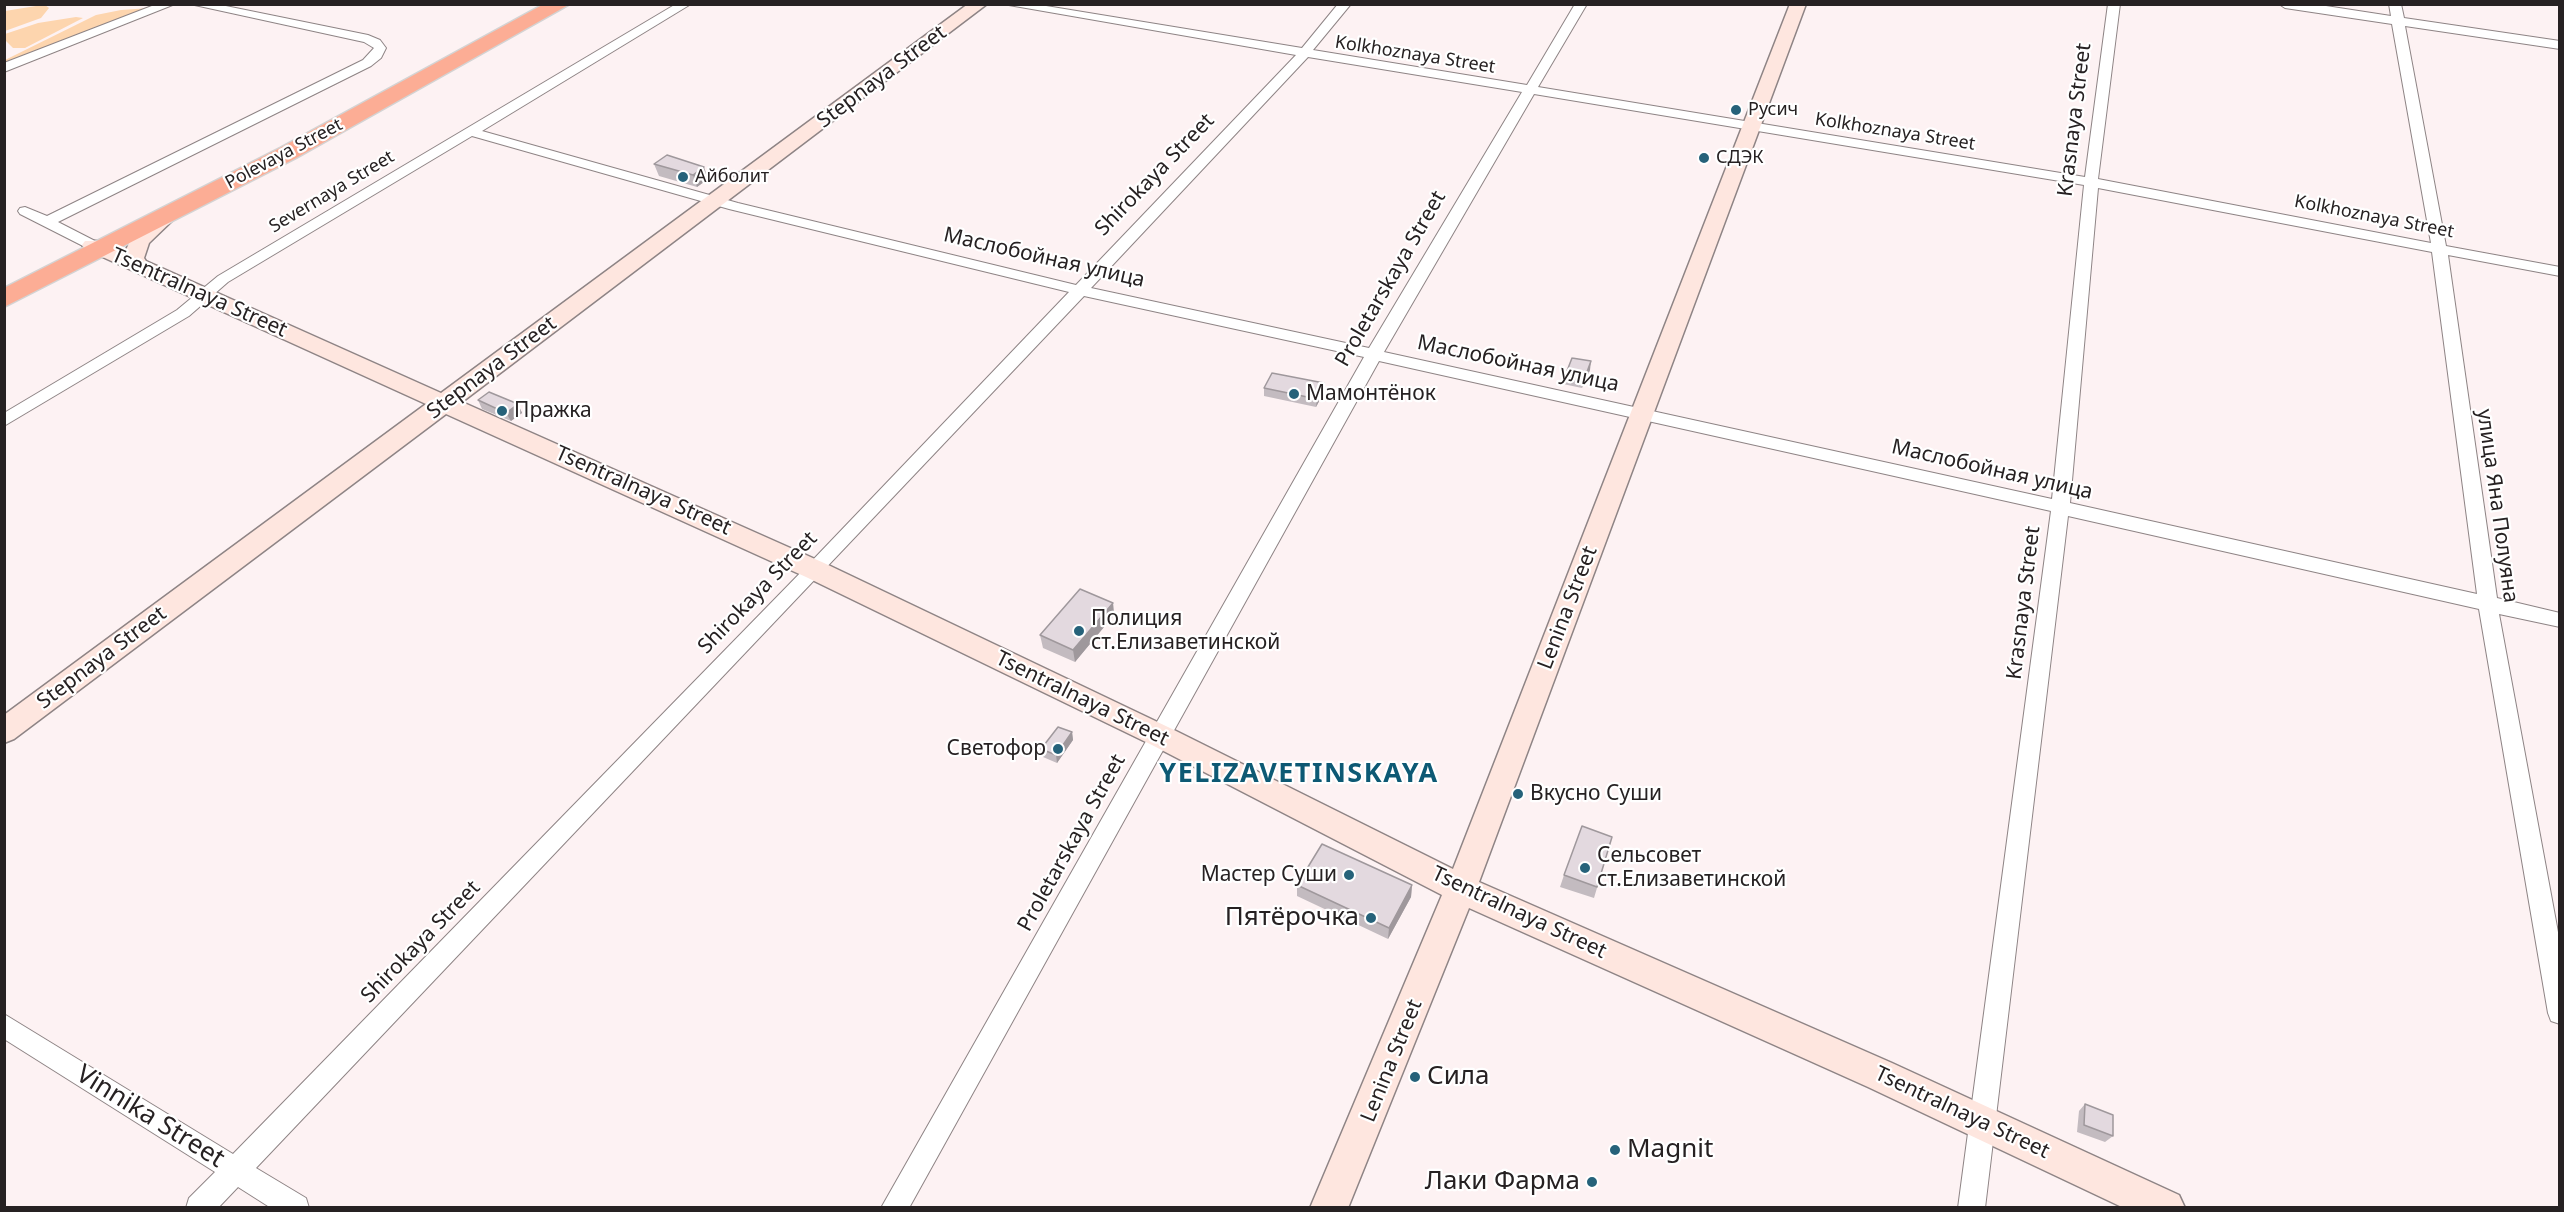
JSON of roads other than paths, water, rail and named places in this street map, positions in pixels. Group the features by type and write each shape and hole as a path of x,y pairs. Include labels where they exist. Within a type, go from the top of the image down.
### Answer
{"highway":[{"name":"Polevaya Street","path":"4,299 546,4"},
{"name":"Polevaya Street","path":"4,290 168,214 413,86 560,4"}],"street":[{"path":"4,68 169,4"},
{"path":"47,222 367,63 377,55 380,48 368,39 196,4"},
{"name":"Severnaya Street","path":"4,421 183,313 223,279 685,4"},
{"name":"Stepnaya Street","path":"4,731 979,4"},
{"name":"Kolkhoznaya Street","path":"1009,4 1303,55 2091,182 2559,272"},
{"name":"Shirokaya Street","path":"199,1208 233,1170 815,570 1303,55 1345,4"},
{"name":"Proletarskaya Street","path":"894,1208 1373,356 1581,4"},
{"name":"Lenina Street","path":"1329,1208 1461,889 1798,4"},
{"name":"Krasnaya Street","path":"1971,1208 2060,509 2091,182 2114,4"},
{"path":"2285,4 2396,13 2559,45"},
{"name":"улица Яна Полуяна","path":"2396,13 2439,248 2488,605 2559,1013"},
{"name":"Маслобойная улица","path":"472,132 718,200 1078,290 1642,413 2559,620"},
{"path":"26,211 97,247"},
{"path":"138,265 133,259 139,241 168,214"},
{"name":"Tsentralnaya Street","path":"97,247 203,296 447,402 815,570 1160,736 1461,889 1981,1122 2166,1208"},
{"path":"53,274 93,263 114,261 138,265"},
{"name":"Vinnika Street","path":"4,1025 296,1208"}],"place":[{"name":"Русич","path":"1736,110"},
{"name":"СДЭК","path":"1704,158"},
{"name":"Айболит","path":"683,177"},
{"name":"Мамонтёнок","path":"1294,394"},
{"name":"Пражка","path":"502,411"},
{"name":"Полиция ст.Елизаветинской","path":"1079,631"},
{"name":"Светофор","path":"1058,749"},
{"name":"Вкусно Суши","path":"1518,794"},
{"name":"Сельсовет ст.Елизаветинской","path":"1585,868"},
{"name":"Мастер Суши","path":"1349,875"},
{"name":"Пятёрочка","path":"1371,918"},
{"name":"Сила","path":"1415,1077"},
{"name":"Magnit","path":"1615,1150"},
{"name":"Лаки Фарма","path":"1592,1182"}],"district":[{"name":"YELIZAVETINSKAYA","path":"1299,774"}]}
